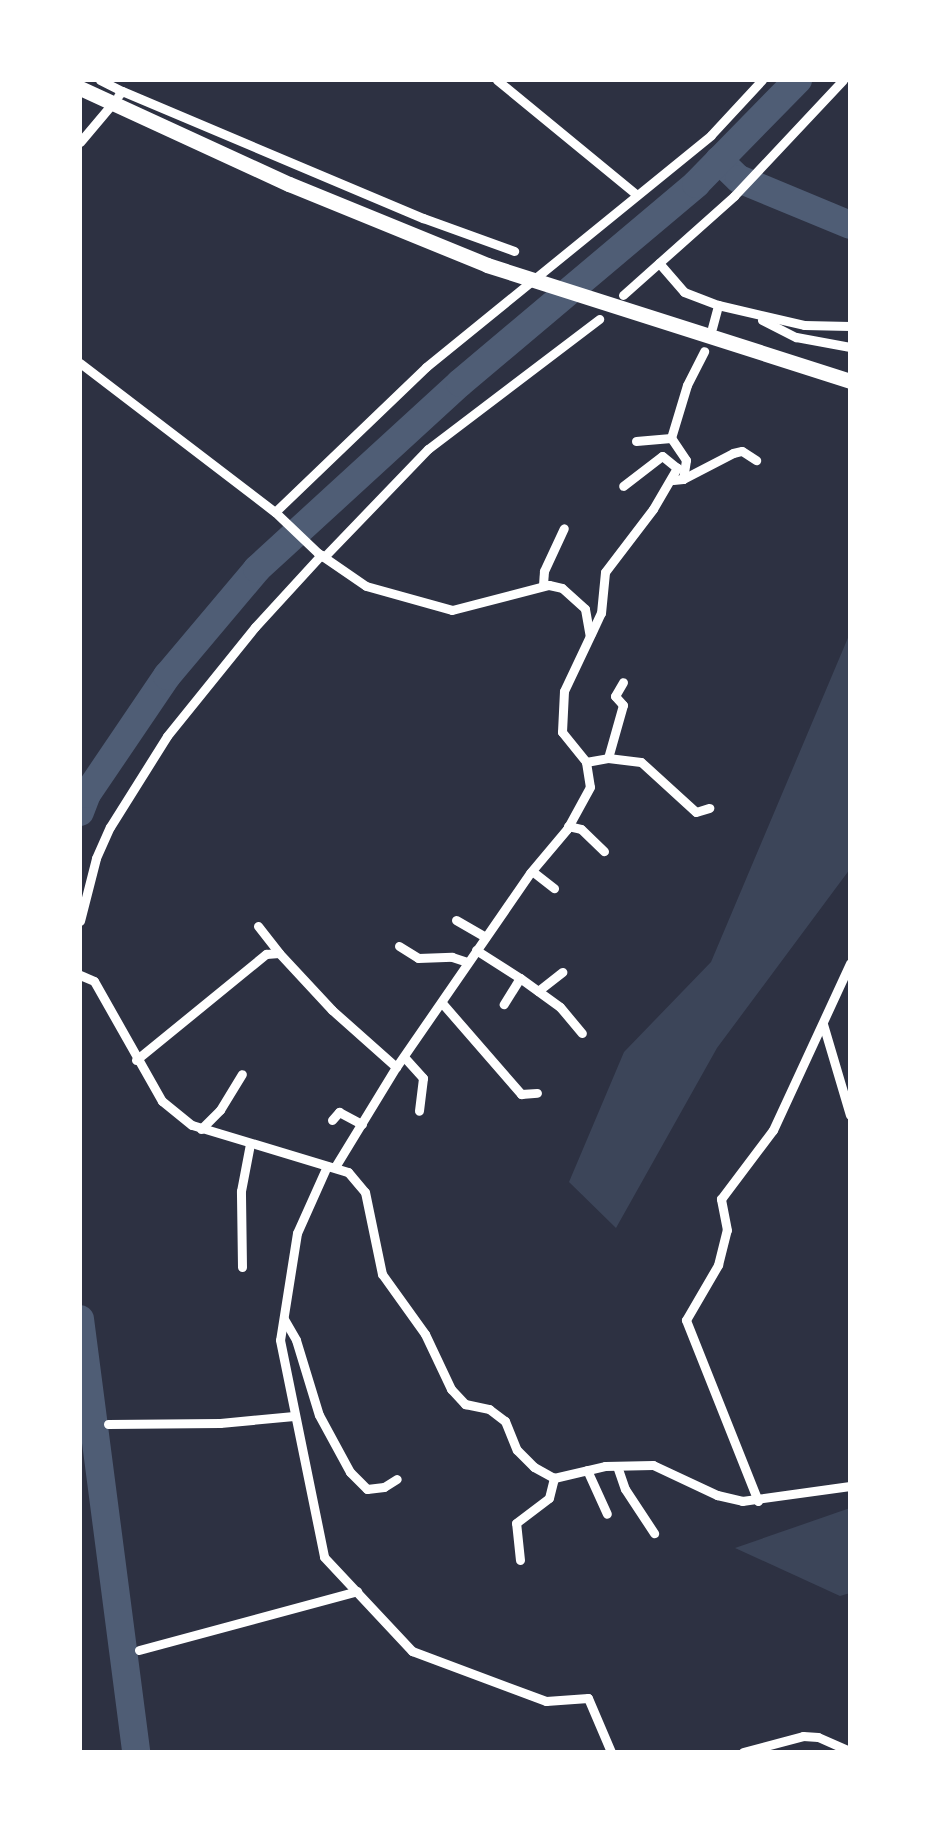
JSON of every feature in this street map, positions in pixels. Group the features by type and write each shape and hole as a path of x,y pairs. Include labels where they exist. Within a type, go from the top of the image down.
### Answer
{"highway":[{"path":"80,88 289,184 488,266 850,381"}],"street":[{"path":"100,80 117,97 514,252"},
{"path":"497,80 637,195"},
{"path":"275,512 426,368 711,135 762,80"},
{"path":"624,295 734,196 844,80"},
{"path":"80,142 117,97"},
{"path":"659,263 684,292 718,306 804,326 850,326"},
{"path":"712,328 718,306"},
{"path":"760,318 796,337 850,347"},
{"path":"80,921 96,858 110,828 166,736 255,627 428,449 599,319"},
{"path":"611,1752 588,1698 546,1701 412,1650 324,1557 280,1340 297,1233 331,1167 476,950 568,826 590,788 586,762 562,732 564,691 601,613 605,572 678,479 686,460 672,438 687,385 704,350"},
{"path":"80,363 275,512 321,555 366,586 452,610 543,585 562,588 584,609 590,636"},
{"path":"636,441 672,438"},
{"path":"678,479 733,453 742,451 756,460"},
{"path":"622,486 662,456 677,468 678,479"},
{"path":"543,585 544,570 564,528"},
{"path":"608,758 623,704 615,696 623,682"},
{"path":"586,762 608,758 641,762 696,812 710,808"},
{"path":"568,826 582,830 604,851"},
{"path":"532,871 554,888"},
{"path":"456,920 486,937"},
{"path":"258,926 332,1010 396,1067"},
{"path":"399,946 418,958 452,957 468,962"},
{"path":"476,950 560,1007 582,1033"},
{"path":"136,1060 266,954 279,954"},
{"path":"758,1501 686,1320 718,1265 728,1230 721,1199 773,1130 850,963"},
{"path":"538,992 562,972"},
{"path":"80,975 94,981 162,1101 200,1128 348,1172 365,1192 382,1274 425,1334 451,1389 465,1404 490,1409 505,1421 517,1450 554,1478"},
{"path":"504,1004 520,978"},
{"path":"442,1003 472,1033 520,1094 537,1093"},
{"path":"823,1024 850,1115"},
{"path":"405,1058 423,1078 419,1112"},
{"path":"200,1128 220,1110 242,1074"},
{"path":"332,1120 339,1112 362,1124"},
{"path":"242,1266 240,1191 250,1144"},
{"path":"284,1319 296,1340 318,1415 350,1472 367,1489 384,1487 397,1479"},
{"path":"108,1424 220,1423 294,1416"},
{"path":"554,1478 617,1466 652,1465 717,1495 758,1501 850,1486"},
{"path":"617,1466 625,1488 654,1533"},
{"path":"587,1470 607,1514"},
{"path":"520,1560 516,1523 549,1498 554,1478"},
{"path":"139,1650 357,1591"},
{"path":"743,1752 803,1736 818,1737 850,1751"}],"shaded area":[{"path":"850,633 850,869 717,1048 616,1228 569,1182 624,1052 711,962"},
{"path":"850,1508 850,1593 840,1596 735,1548"}],"waterway":[{"path":"80,812 87,794 167,676 257,569 460,383 696,184 798,80"},
{"path":"719,160 739,179 850,225"},
{"path":"80,1319 136,1752"}]}
